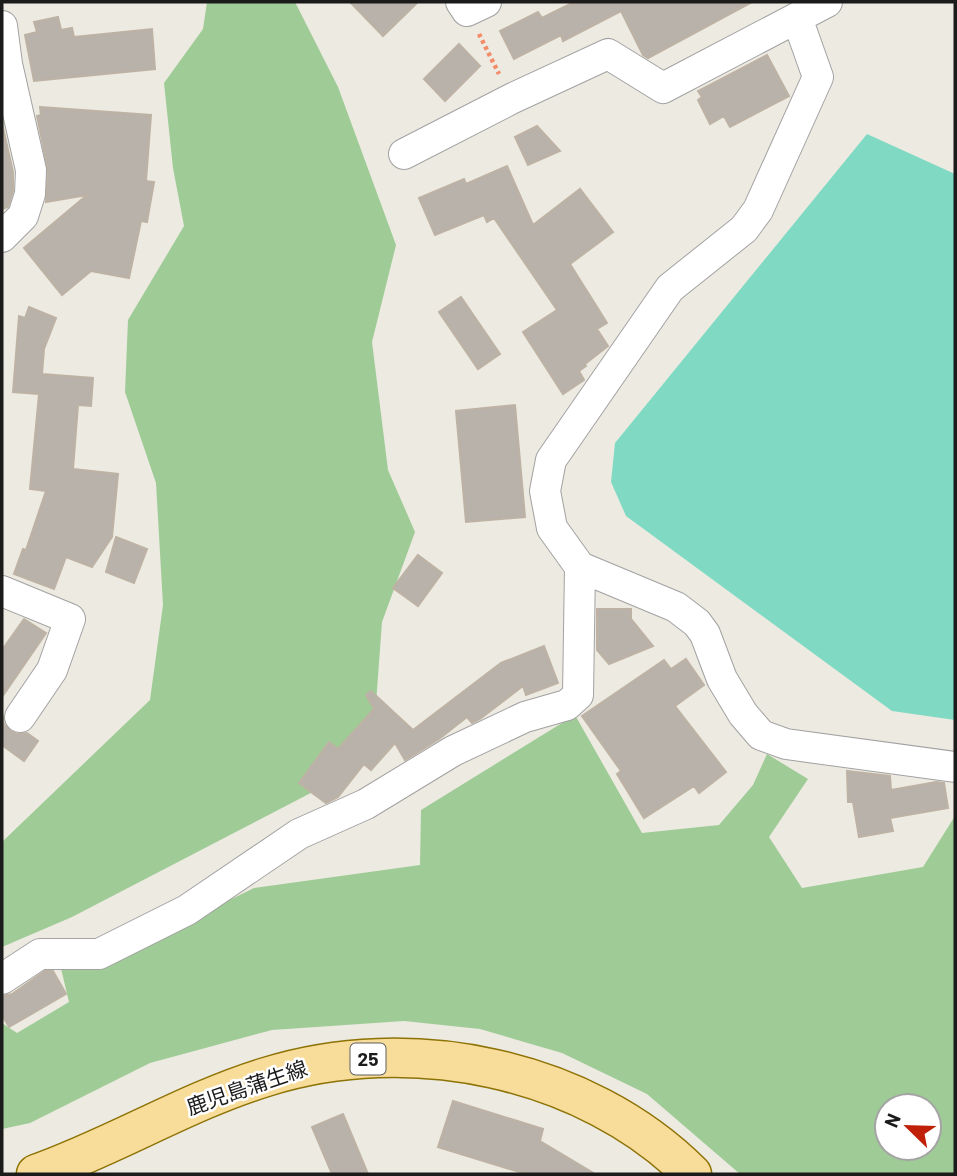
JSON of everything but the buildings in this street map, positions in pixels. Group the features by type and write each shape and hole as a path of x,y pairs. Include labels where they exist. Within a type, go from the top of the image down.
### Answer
{"main road":[{"name":"鹿児島蒲生線","path":"36,1174 214,1096 267,1077 317,1064 394,1058 450,1061 507,1073 548,1086 594,1105 628,1124 674,1156 692,1174"}],"street":[{"path":"404,154 608,54 663,88 827,2"},
{"path":"797,18 818,77 758,210 744,229 670,288 551,460 545,491 552,528 580,568 676,607 697,622 705,634 722,679 743,714 761,735 786,744 955,767"},
{"path":"2,26 7,64 31,170 30,194 23,216 2,236"},
{"path":"2,979 40,954 99,954 187,910 299,834 366,804 453,751 525,717 567,705 579,695 580,568"},
{"path":"2,592 70,619 52,670 20,717"}],"path":[{"path":"472,5 512,99"}],"green space":[{"path":"207,2 295,2 338,87 396,245 372,342 388,470 415,532 382,622 375,717 355,770 72,917 2,947 2,842 150,700 163,605 156,483 125,392 128,320 184,226 173,168 164,83 203,29"},
{"path":"867,134 955,174 955,720 892,711 626,516 611,482 615,443"},
{"path":"575,715 642,833 719,825 753,785 767,754 808,779 769,837 802,888 923,867 955,816 955,1174 740,1174 647,1094 562,1053 480,1029 404,1021 272,1030 150,1063 30,1123 2,1129 2,1023 17,1033 69,1002 59,960 102,963 254,888 420,865 421,810"}]}
